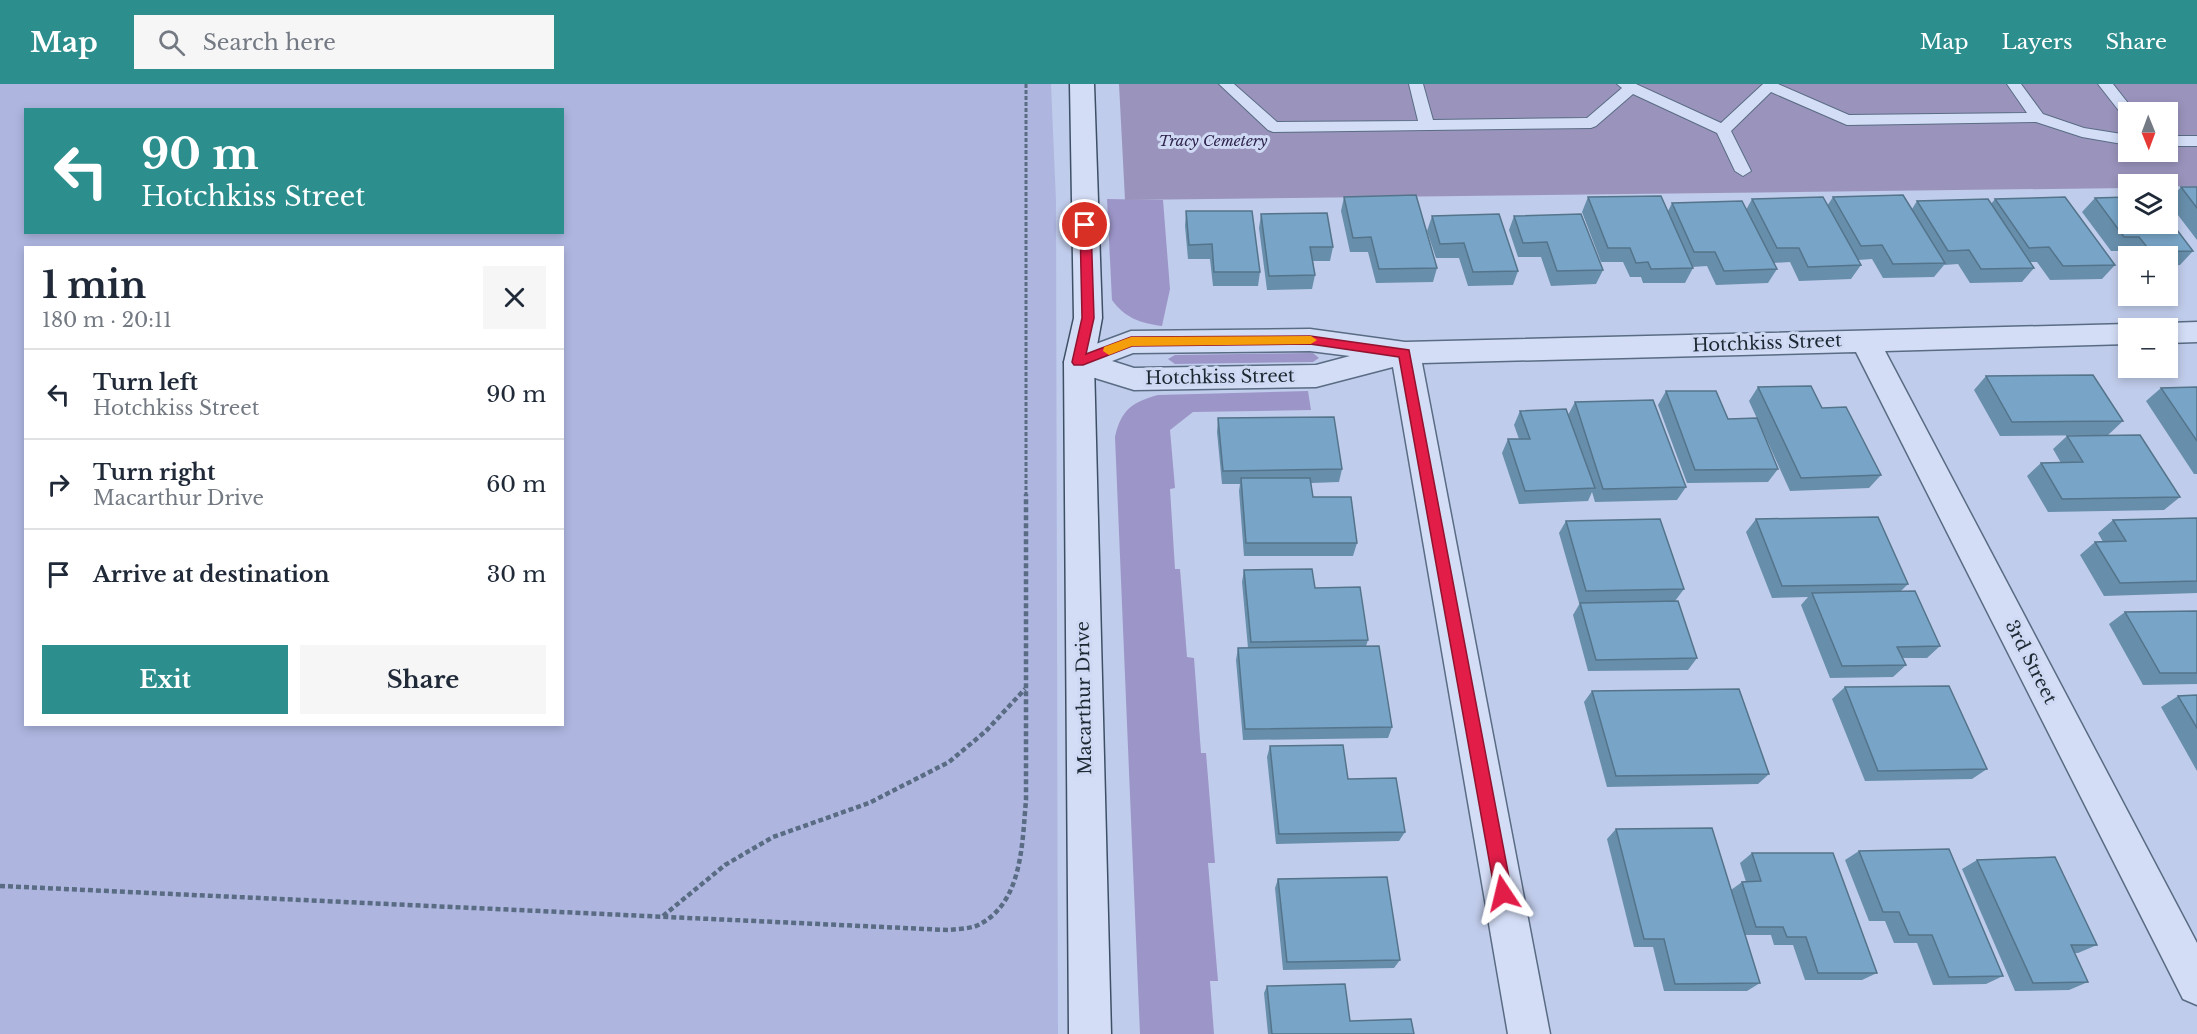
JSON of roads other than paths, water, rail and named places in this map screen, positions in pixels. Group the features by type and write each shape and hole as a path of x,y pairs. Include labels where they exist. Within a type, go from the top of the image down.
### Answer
{"street":[{"name":"Macarthur Drive","path":"1062,84 1068,318 1078,362 1090,1034"},
{"name":"Macarthur Drive","path":"1078,362 1088,318 1082,84"},
{"path":"2178,333 2197,332"},
{"name":"Hotchkiss Street","path":"1078,362 1134,378 1316,376 1405,353 2118,334"},
{"name":"3rd Street","path":"1865,340 2197,984"},
{"path":"1405,353 1529,1034"}],"lane":[{"path":"1226,84 1273,126 1591,123 1628,86 1723,130 1743,171"},
{"path":"1416,84 1427,125"},
{"path":"2014,84 2038,117"},
{"path":"2105,84 2119,102"},
{"path":"1723,130 1770,85 1847,120 2038,117 2069,130 2118,139"},
{"path":"2178,141 2197,141"}],"park label":[{"name":"Tracy Cemetery","path":"1213,141"}]}
